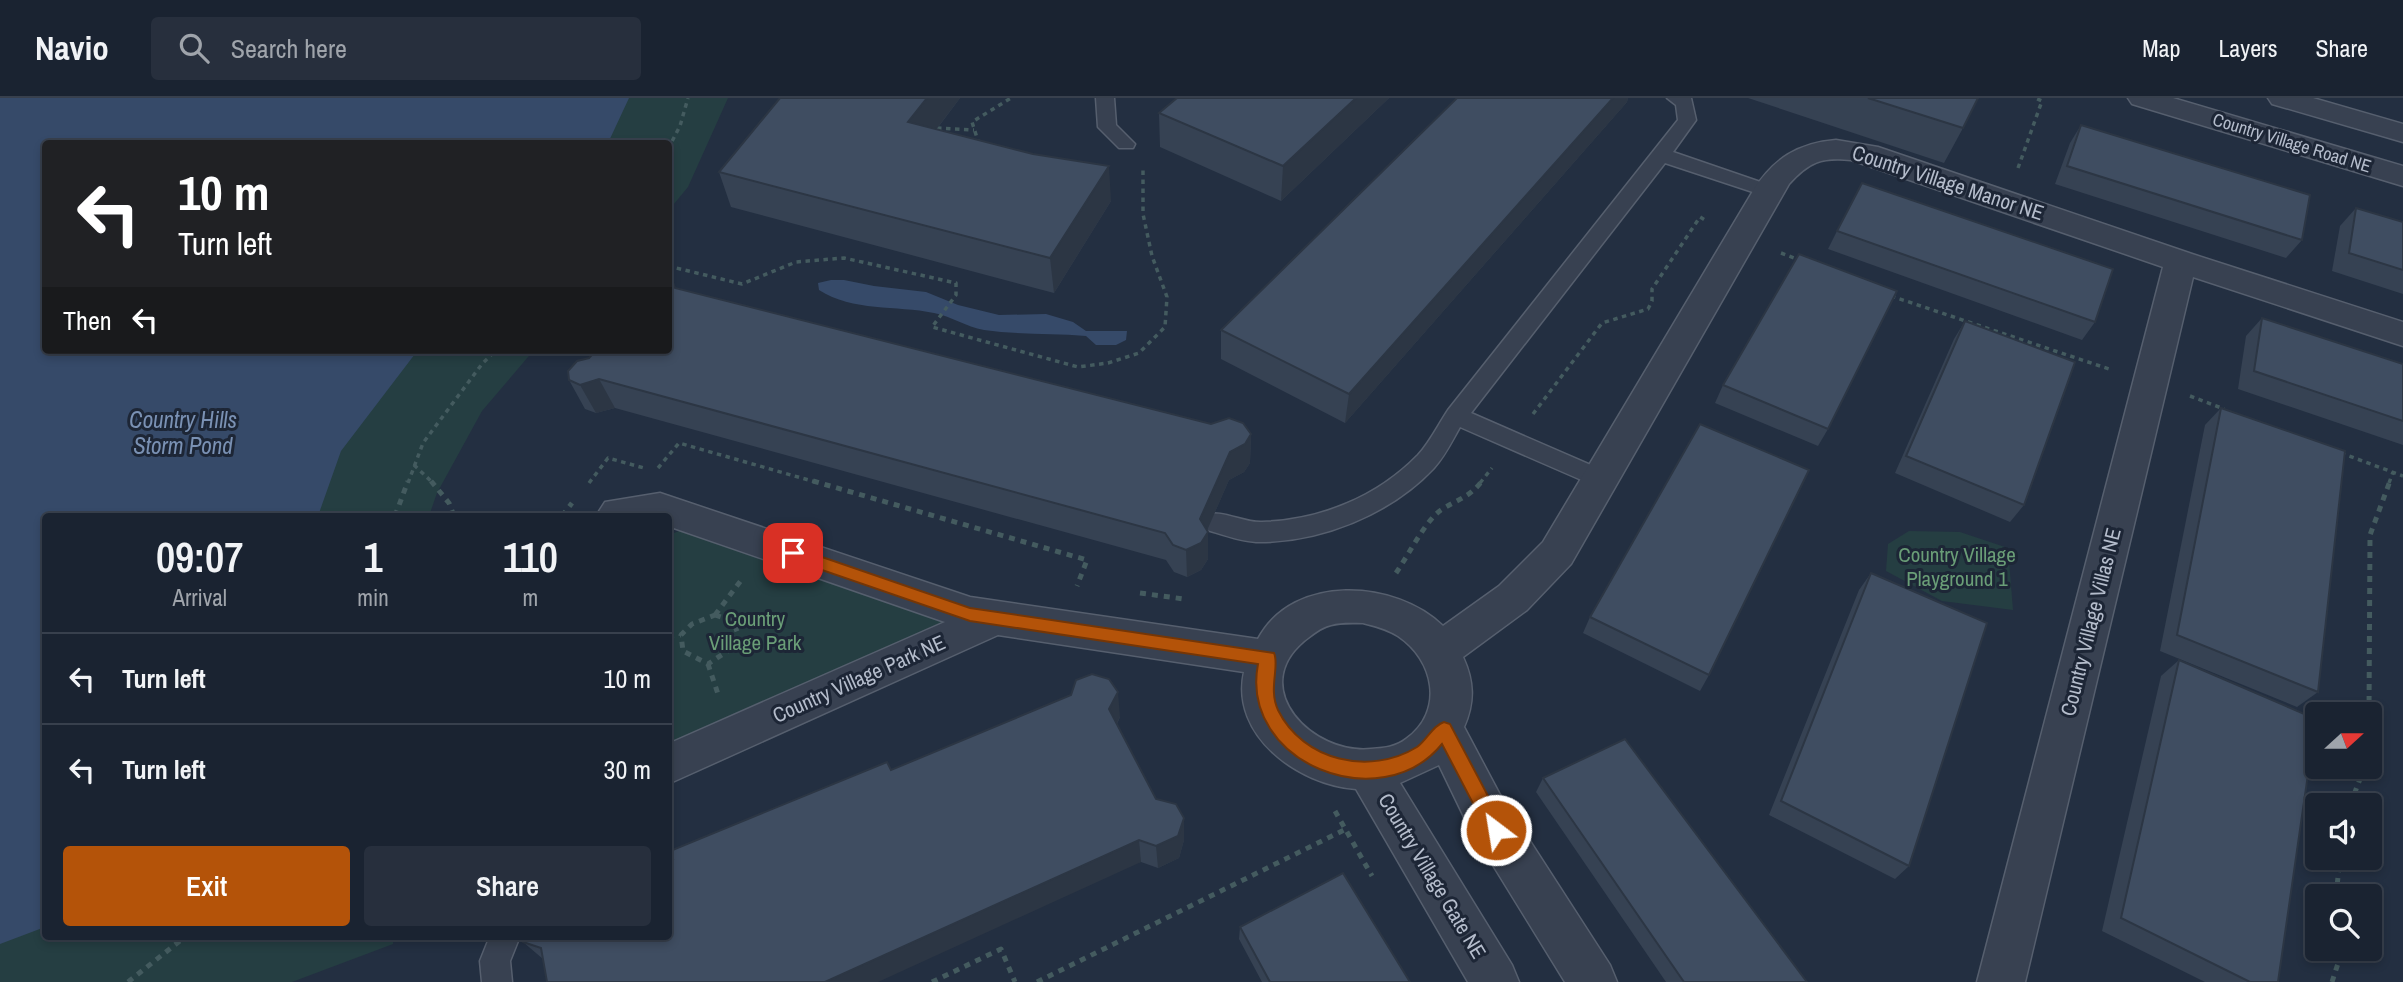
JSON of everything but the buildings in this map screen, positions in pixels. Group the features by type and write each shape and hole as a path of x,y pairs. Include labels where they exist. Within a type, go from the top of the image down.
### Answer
{"street":[{"name":"Country Village Road NE","path":"2142,98 2403,176"},
{"name":"Country Village Road NE","path":"2282,98 2403,133"},
{"name":"Country Village Manor NE","path":"1440,651 1513,598 1557,554 1768,191 1779,175 1805,154 1842,149 1867,154 2181,262 2403,334"},
{"name":"Country Village Villas NE","path":"2001,982 2181,262"},
{"name":"Country Village Park NE","path":"618,513 660,508 970,614 993,619"},
{"path":"1353,607 1393,614 1420,629 1440,651 1452,678 1453,705 1444,730 1426,751 1400,765 1380,788 1308,755 1284,735 1268,710 1263,684 1268,658 1281,635 1304,617 1332,608 1353,607"},
{"path":"993,619 1268,658"},
{"name":"Country Village Park NE","path":"672,763 993,619"},
{"path":"1444,730 1483,808 1592,982"},
{"name":"Country Village Gate NE","path":"1380,788 1496,982"}],"lane":[{"path":"1105,98 1107,127 1126,144"},
{"path":"1213,522 1254,532 1309,526 1360,509 1400,482 1426,460 1456,416 1687,120 1685,102 1676,98"},
{"path":"1661,155 1768,191"},
{"path":"1456,416 1601,479"},
{"path":"497,982 495,961 503,940"}],"path":[{"path":"672,141 680,126 688,98"},
{"path":"981,150 972,122 1011,98"},
{"path":"937,128 974,130"},
{"path":"672,267 742,284 796,262 844,258 956,283 956,295 932,327 1078,367 1108,363 1139,353 1165,327 1167,297 1152,256 1143,214 1144,160"},
{"path":"396,513 423,443 492,354"},
{"path":"414,465 453,513"},
{"path":"2369,702 2370,535 2393,472"},
{"path":"672,636 681,635 692,624 715,615 767,545"},
{"path":"681,635 683,651 708,664 729,650 738,634 733,621 715,615"},
{"path":"1037,982 1344,830 1380,788"},
{"path":"1330,800 1344,830 1380,888"},
{"path":"128,982 181,940"},
{"path":"932,982 1001,948 1015,982"},
{"path":"2332,982 2339,961"}],"green space":[{"name":"Country Hills Storm Pond","path":"0,98 728,98 688,187 672,206 672,140 42,140 42,354 531,354 482,411 437,493 430,513 42,513 42,940 393,940 393,944 292,982 0,982"},
{"name":"Country Village Park","path":"704,521 970,614 672,763 672,534"},
{"name":"Country Village Playground 1","path":"1909,531 1960,532 2008,548 2013,610 1942,601 1886,571 1888,544"}],"water":[{"name":"Country Hills Storm Pond","path":"0,98 629,98 609,140 42,140 42,354 415,354 341,451 319,513 42,513 42,928 0,944"},
{"path":"831,280 926,292 958,305 999,315 1046,314 1073,322 1086,331 1127,331 1126,340 1116,345 1096,345 1086,336 984,330 934,313 860,305 832,297 819,290 818,283"}],"route":[{"path":"793,553 970,614 1268,658 1263,684 1268,710 1284,735 1308,755 1337,768 1369,771 1400,765 1426,751 1444,730 1496,830"}]}
